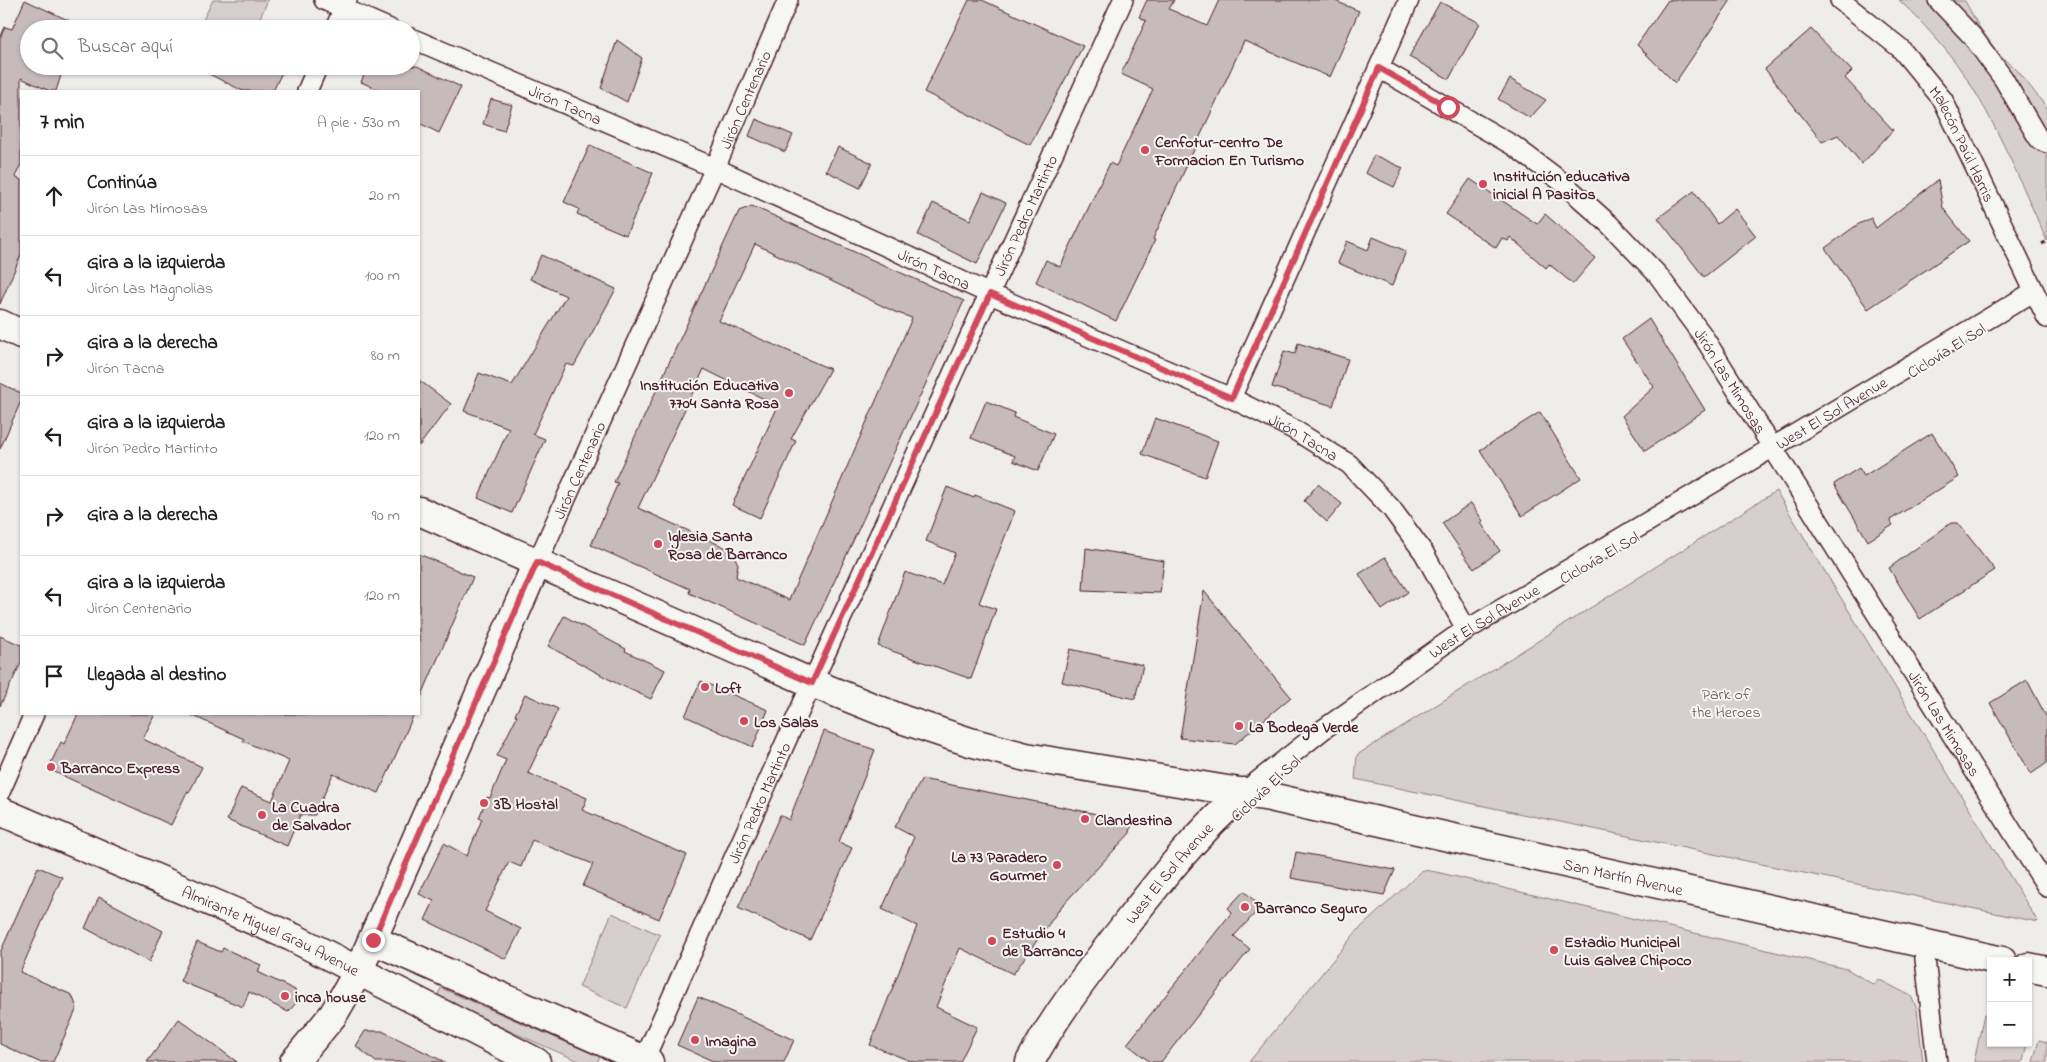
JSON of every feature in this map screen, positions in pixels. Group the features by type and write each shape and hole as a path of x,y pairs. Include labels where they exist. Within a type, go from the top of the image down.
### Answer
{"main road":[{"path":"0,324 20,334"},
{"name":"San Martín Avenue","path":"420,511 812,683 904,720 970,742 1026,757 1244,792 1987,957"},
{"name":"Jirón Centenario","path":"294,1062 332,1015 359,970 537,562"},
{"name":"West El Sol Avenue","path":"1032,1060 1100,957 1136,910 1192,843 1244,792"},
{"name":"Almirante Miguel Grau Avenue","path":"0,811 292,937 536,1062"},
{"name":"Almirante Miguel Grau Avenue","path":"373,940 645,1061"},
{"path":"2032,968 2047,971"}],"street":[{"path":"324,0 346,4 374,20"},
{"name":"Jirón Centenario","path":"537,562 715,168 788,0"},
{"name":"Jirón Pedro Martinto","path":"645,1061 812,683 1123,0"},
{"path":"1232,398 1409,0"},
{"name":"Malecón Paúl Harris","path":"1840,0 1900,48 1943,100 2047,318"},
{"path":"1938,0 1977,43 2003,78 2037,136 2040,140 2047,143"},
{"path":"339,20 346,4"},
{"name":"Jirón Tacna","path":"420,42 715,168 990,294 1232,398 1293,429 1349,464 1391,508 1424,553 1466,629"},
{"name":"Jirón Las Mimosas","path":"1379,68 1514,146 1562,182 1609,224 1658,275 1703,336 2047,887"},
{"path":"307,90 314,75"},
{"name":"West El Sol Avenue","path":"1244,792 1325,728 1466,629 2033,292"},
{"path":"0,792 34,715"},
{"path":"1923,942 1937,1062"}],"path":[{"path":"2042,244 2047,241"}],"green space":[{"path":"213,0 268,0 259,20 203,20"},
{"path":"1899,0 1965,1 1978,25 2000,56 2018,71 2047,108 2047,241 2000,137 1972,87 1939,42"},
{"name":"Park of the Heroes","path":"1776,491 2038,922 1355,779 1357,755"},
{"name":"Estadio Municipal Luis Galvez Chipoco","path":"1423,870 1847,969 1874,985 1878,979 1911,996 1917,1009 1923,1062 1249,1062 1356,932"},
{"path":"612,913 660,935 627,1008 579,987"},
{"path":"441,988 600,1057 597,1062 581,1062 436,999"},
{"path":"1984,1014 1987,1015 1987,1047 2026,1047 2023,1062 1974,1062"},
{"path":"2039,1040 2047,1042 2047,1062 2033,1062"}],"building":[{"path":"25,0 68,20 20,20 20,75 61,75 56,90 48,90 21,78 20,166 15,177 20,180 20,257 0,304 0,38 5,27 12,29"},
{"path":"969,0 982,0 1083,46 1030,145 924,92"},
{"name":"Cenfotur-centro De Formacion En Turismo","path":"1147,0 1174,0 1169,9 1207,26 1219,0 1333,0 1359,11 1330,77 1244,41 1153,239 1155,240 1116,321 1036,282 1046,260 1060,267 1110,163 1116,166 1153,89 1121,74 1146,21 1139,17"},
{"path":"1668,0 1731,0 1675,83 1637,45"},
{"path":"1440,2 1480,23 1449,79 1409,57"},
{"path":"1811,29 1852,71 1845,78 1893,130 1862,164 1838,135 1822,142 1765,69"},
{"path":"617,40 642,58 627,102 601,88"},
{"path":"420,67 461,87 439,133 420,124 420,90 379,90 361,82 364,75 420,75"},
{"path":"211,75 281,75 273,90 241,90"},
{"path":"1510,79 1546,100 1530,118 1498,99"},
{"path":"491,99 512,105 504,131 483,124"},
{"path":"756,119 793,135 785,152 749,136"},
{"path":"590,145 653,173 626,235 577,214 579,209 564,202"},
{"path":"838,147 872,163 860,188 826,171"},
{"path":"1374,155 1403,168 1394,187 1365,173"},
{"path":"1470,179 1537,224 1545,214 1595,258 1573,284 1549,264 1546,268 1510,237 1508,241 1502,238 1496,248 1446,214"},
{"path":"1938,180 1943,208 1969,241 1868,309 1825,248 1857,225 1871,218 1876,228"},
{"path":"1694,191 1717,224 1735,209 1756,236 1704,277 1658,218"},
{"path":"983,192 1006,203 977,264 918,235 933,203 970,220"},
{"path":"752,206 964,301 805,645 689,593 690,589 591,545 618,483 614,482 739,211","holes":["755,244 895,312 912,318 789,600 736,577 738,564 731,550 638,508 704,369 778,406 732,505 760,518 796,441 791,439 830,369 719,321"]},
{"path":"1373,237 1406,251 1392,286 1338,263 1347,241 1368,250"},
{"path":"541,255 616,289 574,366 566,364 533,434 545,439 512,513 478,498 509,428 464,411 479,373 512,385 566,296 530,279"},
{"path":"1649,319 1705,410 1645,451 1622,416 1654,387 1622,339"},
{"path":"1298,343 1348,359 1333,406 1272,387 1284,351 1295,354"},
{"path":"420,381 451,404 420,445"},
{"path":"0,383 20,393 20,403 0,449"},
{"path":"986,401 1015,413 1013,417 1054,434 1038,471 1013,461 1015,456 971,438"},
{"path":"1540,412 1581,478 1522,516 1480,450"},
{"path":"1155,418 1218,441 1205,477 1142,454"},
{"path":"1932,433 1959,477 1890,520 1893,525 1868,541 1834,484 1859,468 1864,476"},
{"path":"1318,484 1342,504 1327,522 1304,501"},
{"path":"947,487 974,498 975,495 1015,511 979,603 996,609 971,679 878,646 905,572 942,585 955,553 926,541"},
{"path":"1471,503 1483,521 1481,523 1500,551 1474,569 1442,523"},
{"path":"1951,523 1958,523 1995,570 1920,619 1889,568"},
{"path":"1086,548 1164,561 1160,593 1083,590"},
{"path":"420,554 473,577 420,700"},
{"path":"1385,557 1408,592 1382,610 1359,574"},
{"path":"1204,591 1291,697 1235,744 1180,738"},
{"path":"564,616 626,649 625,651 665,670 651,699 616,683 548,646"},
{"path":"0,636 20,645 20,665 0,706"},
{"path":"1070,649 1143,665 1135,699 1062,682"},
{"path":"2027,680 2047,718 2047,763 2031,774 1990,703"},
{"path":"701,681 768,710 753,747 685,716"},
{"path":"525,694 558,709 528,773 587,798 582,810 687,855 659,919 583,886 593,864 532,840 521,867 509,862 485,911 521,929 506,959 425,920 434,901 419,894 444,843 467,856 482,819 479,818 487,797 490,798 506,760 497,756 517,716 515,715"},
{"path":"78,715 155,715 143,739 202,767 171,825 48,769 61,742 64,744"},
{"path":"191,715 414,715 379,793 333,774 315,815 300,815 287,846 227,820 241,788 272,801 289,761 243,741 244,739"},
{"path":"824,731 875,750 839,842 852,848 810,940 738,908 780,815 789,820"},
{"path":"922,779 1132,821 1130,833 1061,907 1013,974 960,948 936,1007 977,1027 960,1062 913,1062 870,1045 917,926 882,909 914,837 895,827"},
{"path":"1296,852 1395,870 1384,895 1291,878"},
{"path":"38,867 62,877 20,972 72,995 77,1008 53,1062 39,1062 0,1044 0,953"},
{"path":"1244,891 1261,907 1234,936 1250,949 1161,1062 1150,1062 1127,1044 1232,912 1228,908"},
{"path":"99,897 163,931 149,962 85,928"},
{"path":"197,942 221,952 223,948 261,965 258,972 295,990 297,1002 288,1012 249,992 243,1007 180,981"},
{"path":"698,997 794,1040 784,1062 715,1062 677,1045"},
{"path":"179,1019 237,1062 147,1062"},
{"path":"365,1031 382,1031 445,1062 376,1062 356,1046"}],"place":[{"name":"Cenfotur-centro De Formacion En Turismo","path":"1145,150"},
{"name":"Institución educativa inicial A Pasitos","path":"1483,184"},
{"name":"Institución Educativa 7704 Santa Rosa","path":"789,393"},
{"name":"Iglesia Santa Rosa de Barranco","path":"658,544"},
{"name":"Loft","path":"705,687"},
{"name":"Los Salas","path":"744,721"},
{"name":"La Bodega Verde","path":"1239,726"},
{"name":"Barranco Express","path":"51,767"},
{"name":"3B Hostal","path":"484,803"},
{"name":"La Cuadra de Salvador","path":"262,815"},
{"name":"Clandestina","path":"1085,819"},
{"name":"La 73 Paradero Gourmet","path":"1057,865"},
{"name":"Barranco Seguro","path":"1245,907"},
{"name":"Estudio 4 de Barranco","path":"992,941"},
{"name":"Estadio Municipal Luis Galvez Chipoco","path":"1554,950"},
{"name":"inca house","path":"285,996"},
{"name":"Imagina","path":"695,1040"}],"route":[{"path":"373,940 537,562 812,683 990,294 1232,398 1379,68 1448,107"}]}
